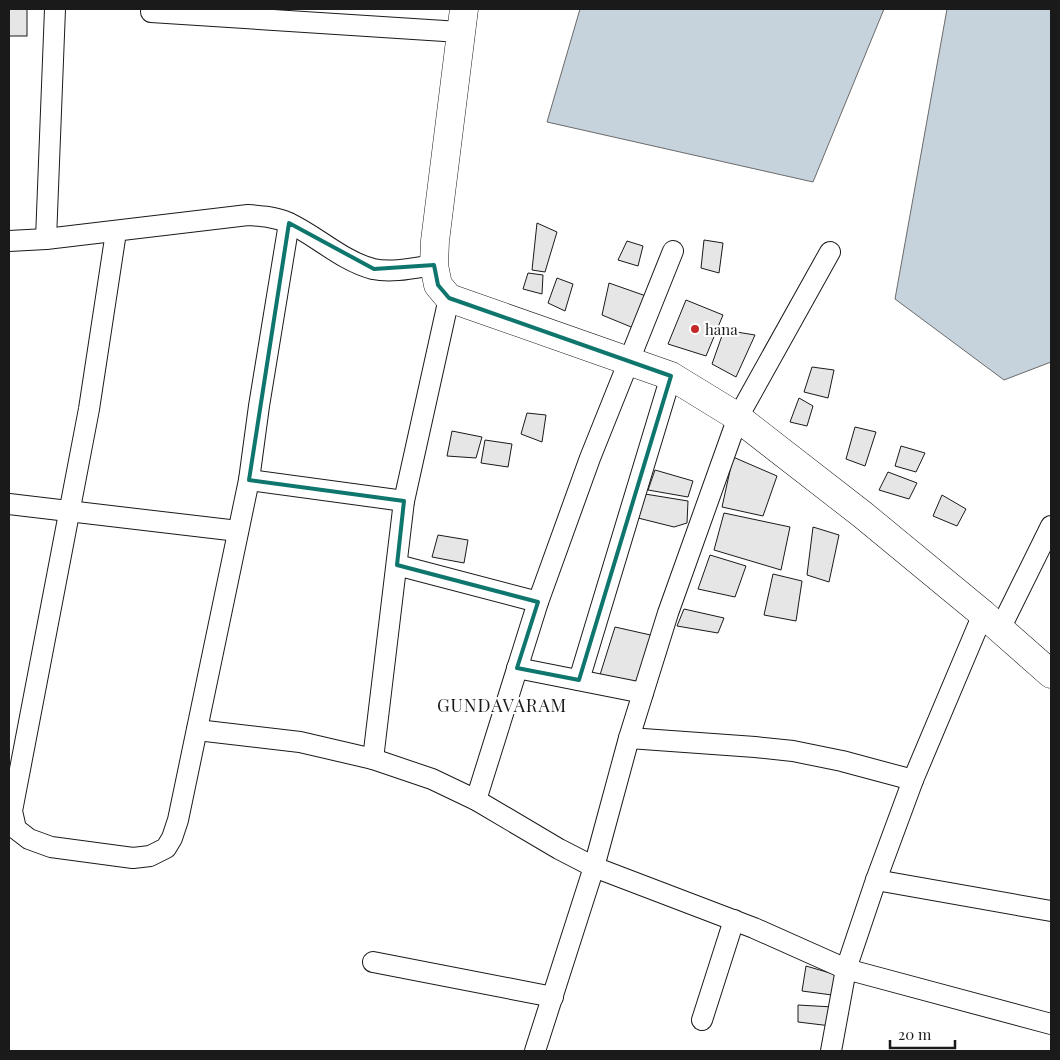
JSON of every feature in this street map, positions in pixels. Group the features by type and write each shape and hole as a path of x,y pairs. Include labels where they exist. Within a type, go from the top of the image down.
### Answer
{"main road":[{"path":"462,21 435,241 434,265 438,285 449,298 671,376 738,418 863,515 992,621 1051,674"}],"street":[{"path":"46,239 55,9"},
{"path":"151,12 462,21"},
{"path":"9,241 116,232 248,215 268,216 289,222 356,263 374,269 397,270 434,265"},
{"path":"116,232 89,409 12,812 16,829 29,839 51,847 133,858 150,856 166,848 172,838 178,820 249,480 289,222"},
{"path":"476,800 538,602 590,458 673,250"},
{"path":"535,1051 594,867 629,738 668,613 738,418 830,252"},
{"path":"374,759 404,501 449,298"},
{"path":"579,680 671,376"},
{"path":"249,480 404,501"},
{"path":"9,504 238,531"},
{"path":"832,1051 846,969 913,780 992,621 1050,529"},
{"path":"397,564 538,602"},
{"path":"517,668 643,693"},
{"path":"197,730 300,742 374,759 432,779 476,800 559,849 594,867 734,920 846,969 1051,1024"},
{"path":"629,738 755,747 794,752 842,761 913,780"},
{"path":"876,880 1051,911"},
{"path":"702,1020 734,920"},
{"path":"373,962 553,997"}],"highlighted area":[{"path":"289,223 374,269 434,265 438,285 449,298 671,376 579,680 517,668 538,602 397,565 404,501 249,480"}],"shaded area":[{"path":"580,9 884,9 813,182 547,122"},
{"path":"947,9 1051,9 1051,362 1004,380 895,299"}],"building":[{"path":"9,9 27,9 27,36 9,36"},
{"path":"537,223 557,232 545,272 532,270"},
{"path":"704,240 723,243 719,273 701,268"},
{"path":"627,241 643,246 638,266 618,260"},
{"path":"528,273 543,275 542,294 523,289"},
{"path":"557,278 573,284 565,311 548,303"},
{"path":"609,283 646,296 636,329 602,315"},
{"name":"hana","path":"686,300 723,315 706,356 668,344"},
{"path":"724,330 755,335 736,377 712,364"},
{"path":"812,367 834,370 828,398 804,392"},
{"path":"799,398 813,406 807,426 790,422"},
{"path":"527,413 546,415 542,442 521,434"},
{"path":"855,427 876,432 865,466 846,459"},
{"path":"452,431 482,437 476,458 447,456"},
{"path":"485,440 512,444 508,467 481,463"},
{"path":"901,446 925,453 916,472 895,466"},
{"path":"733,457 777,476 763,516 722,507"},
{"path":"655,470 693,481 688,497 648,490"},
{"path":"888,472 917,483 909,499 879,490"},
{"path":"645,494 688,501 687,523 674,527 638,518"},
{"path":"942,495 966,509 957,526 933,516"},
{"path":"724,513 790,527 781,570 714,550"},
{"path":"813,527 839,535 829,582 807,575"},
{"path":"438,535 468,540 464,563 432,557"},
{"path":"710,555 746,566 735,597 698,589"},
{"path":"773,574 802,581 796,621 764,615"},
{"path":"684,609 724,618 718,633 677,626"},
{"path":"615,627 655,636 642,683 599,678"},
{"path":"806,966 837,975 832,995 802,991"},
{"path":"798,1005 833,1007 831,1026 798,1022"}],"place":[{"name":"hana","path":"695,329"}],"district":[{"name":"GUNDAVARAM","path":"502,705"}]}
